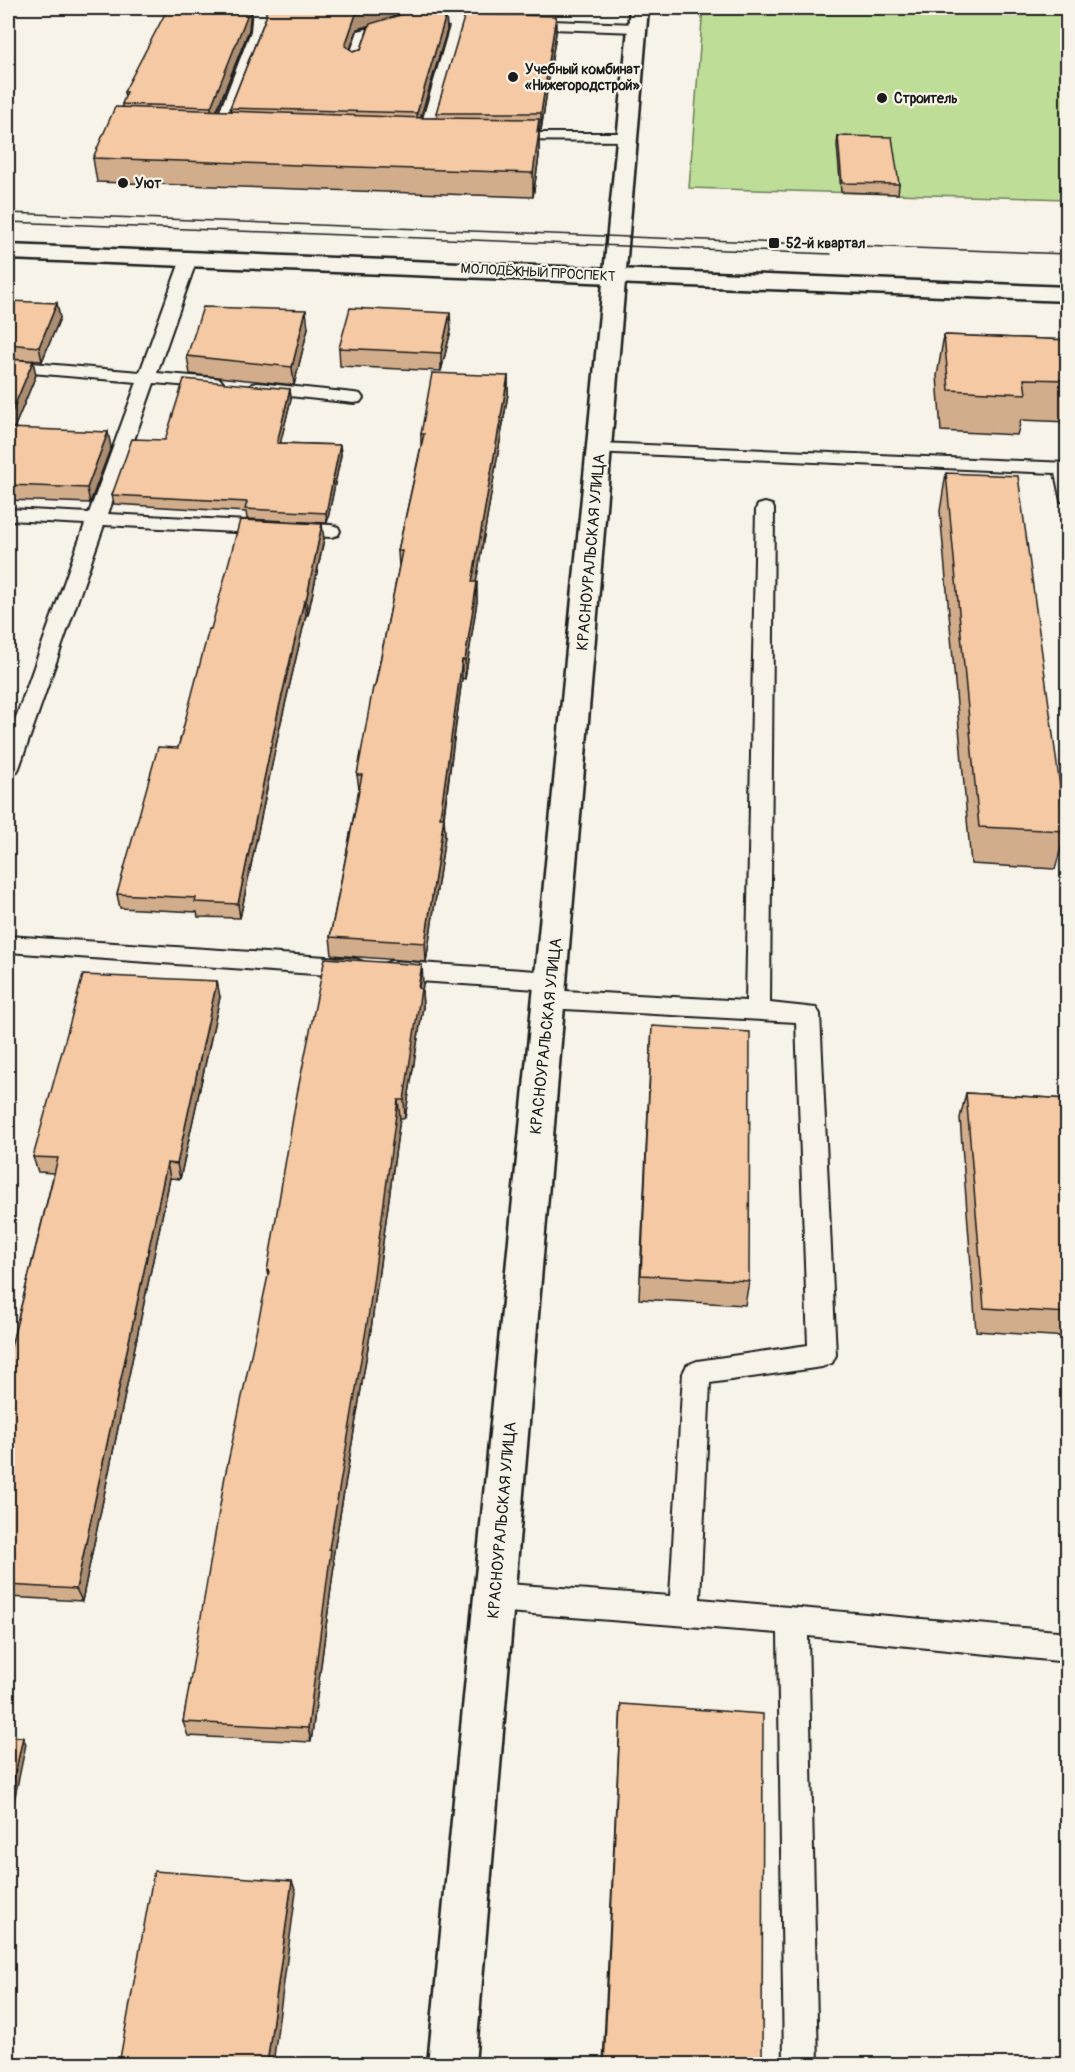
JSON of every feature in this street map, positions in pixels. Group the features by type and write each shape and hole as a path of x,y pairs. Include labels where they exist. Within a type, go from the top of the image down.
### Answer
{"street":[{"name":"КРАСНОУРАЛЬСКАЯ УЛИЦА","path":"451,2064 639,8"},
{"name":"МОЛОДЁЖНЫЙ ПРОСПЕКТ","path":"8,252 1068,294"}],"lane":[{"path":"220,129 258,31 260,8"},
{"path":"391,8 409,20"},
{"path":"355,60 363,34 409,20 637,28"},
{"path":"426,136 458,22"},
{"path":"497,136 627,137"},
{"path":"8,768 189,259"},
{"path":"8,366 148,377 354,398"},
{"path":"599,448 1065,468 1068,497"},
{"path":"758,1011 765,509"},
{"path":"8,514 331,531"},
{"path":"8,944 808,1014 822,1355 697,1373 684,1611"},
{"path":"494,1597 793,1620 1068,1647"},
{"path":"793,1620 801,2064"}],"green space":[{"name":"Строитель","path":"703,8 1067,8 1067,199 689,188"}],"building":[{"path":"168,8 248,8 247,16 211,107 122,104 127,92 124,92"},
{"path":"266,8 379,8 356,14 345,46 353,51 361,49 370,24 410,12 446,15 417,113 230,108 266,17"},
{"path":"465,14 556,16 541,113 436,113"},
{"path":"115,107 424,118 539,119 537,132 539,132 533,173 93,158"},
{"path":"838,136 892,137 899,184 842,183"},
{"path":"8,301 57,303 39,347 8,344"},
{"path":"203,307 306,310 292,367 187,356"},
{"path":"350,308 450,313 441,353 339,348"},
{"path":"944,335 1068,340 1068,380 1024,379 1026,394 949,390"},
{"path":"8,359 33,361 8,421"},
{"path":"432,373 508,376 472,582 477,582 465,660 462,660 440,817 444,817 425,943 330,937 362,775 357,775 373,687 375,687 402,551 398,551 424,434 421,434"},
{"path":"184,379 290,389 277,443 340,445 326,513 245,509 247,502 112,495 132,439 165,440"},
{"path":"8,428 108,432 87,488 8,485"},
{"path":"946,473 1018,476 1066,831 979,827"},
{"path":"240,520 322,524 306,601 304,601 278,712 238,904 195,902 196,898 117,894 158,747 178,748"},
{"path":"325,958 422,965 418,988 421,989 404,1100 398,1100 369,1312 329,1549 331,1550 308,1728 183,1722 225,1476 269,1271 267,1271 297,1094"},
{"path":"83,975 217,981 177,1164 167,1163 76,1589 8,1585 8,1359 58,1158 33,1157"},
{"path":"652,1026 750,1032 749,1281 641,1275"},
{"path":"966,1093 1068,1099 1068,1313 984,1308"},
{"path":"621,1704 763,1714 762,2064 604,2064"},
{"path":"8,1736 23,1737 8,1806"},
{"path":"154,1871 292,1881 267,2064 119,2064"}],"tram line":[{"path":"8,213 1068,254"},
{"path":"8,222 831,254"}],"place":[{"name":"Учебный комбинат «Нижегородстрой»","path":"513,77"},
{"name":"Строитель","path":"882,98"},
{"name":"Уют","path":"123,183"},
{"name":"52-й квартал","path":"774,243"}]}
